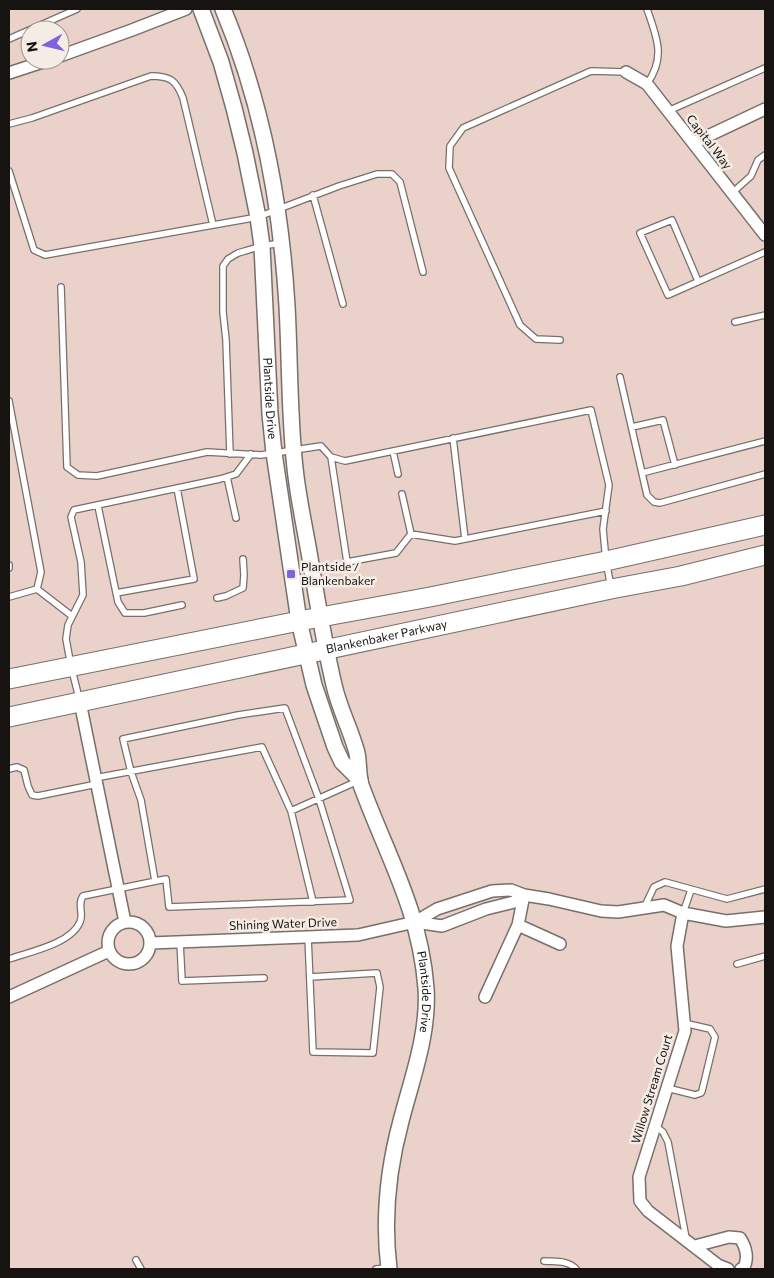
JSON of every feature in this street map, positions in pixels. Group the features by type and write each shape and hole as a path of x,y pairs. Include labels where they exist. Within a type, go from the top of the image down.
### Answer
{"main road":[{"path":"9,679 430,597 606,561 765,525"},
{"name":"Blankenbaker Parkway","path":"9,718 611,589 681,576 765,555"}],"street":[{"path":"70,52 186,9"},
{"name":"Plantside Drive","path":"201,9 221,62 234,108 258,217 262,246 274,453 299,621 319,701 335,747 342,762 360,780"},
{"name":"Plantside Drive","path":"223,9 245,71 260,122 277,210 287,303 295,469 334,689 357,755 360,780 407,897 415,922 426,992 424,1023 416,1073 400,1122 392,1158 386,1222 385,1269"},
{"name":"Capital Way","path":"626,72 647,84 765,235"},
{"path":"692,143 765,109"},
{"path":"267,347 288,346"},
{"path":"80,702 125,922"},
{"name":"Shining Water Drive","path":"150,943 358,935 415,922 437,910 492,891 511,890 524,895 601,912 618,912 664,905 683,913 726,921 765,917"},
{"path":"485,997 518,925 524,895"},
{"name":"Shining Water Drive","path":"415,922 442,926 486,909 514,902 524,895"},
{"name":"Willow Stream Court","path":"683,913 677,946 685,1031 639,1177 640,1201 648,1211 718,1265 728,1269"},
{"path":"125,922 135,923 144,928 148,933 150,943 145,957 133,964 119,962 113,957 108,944 112,930 125,922"},
{"path":"518,925 560,944"},
{"path":"9,997 110,951"},
{"path":"690,1243 729,1237 740,1238 745,1246 746,1263 743,1269 741,1269"}],"lane":[{"path":"9,39 77,9"},
{"path":"647,9 656,35 658,58 656,72 647,84"},
{"path":"668,111 765,68"},
{"path":"560,340 536,339 520,325 449,168 450,146 463,128 591,71 626,72"},
{"path":"9,124 32,118 151,76 160,76 173,81 178,85 183,98 213,225"},
{"path":"732,193 751,176 758,160 765,155"},
{"path":"9,171 34,250 45,255 258,217 313,195 377,174 392,174 400,182 424,272"},
{"path":"313,195 343,304"},
{"path":"698,282 672,220 640,233 668,295 698,282 765,252"},
{"path":"230,454 223,266 228,259 238,253 281,243"},
{"path":"61,288 67,467 78,475 97,476 207,452 261,455 321,446 331,457 345,461 591,410 609,485 604,529 606,561 611,589"},
{"path":"735,322 765,315"},
{"path":"620,378 647,495 654,502 660,503 765,474"},
{"path":"9,400 41,572 37,589"},
{"path":"632,427 663,420 675,465"},
{"path":"453,438 465,539"},
{"path":"642,473 765,441"},
{"path":"393,451 398,474"},
{"path":"80,702 66,639 68,624 83,595 81,562 71,517 74,510 227,477 236,474 251,454"},
{"path":"331,457 346,562 396,553 411,534"},
{"path":"227,477 236,518"},
{"path":"116,593 194,579 177,488"},
{"path":"402,494 411,534"},
{"path":"98,506 118,602 125,613 144,613 182,605"},
{"path":"411,534 455,541 606,511"},
{"path":"217,598 243,588 243,559"},
{"path":"9,597 37,589"},
{"path":"37,589 72,616"},
{"path":"9,959 48,946 68,936 80,924 82,919 80,899 83,896 166,879 169,907 350,900 319,799 284,708 238,714 124,739 131,772 141,800 155,881"},
{"path":"9,768 17,767 24,770 32,795 38,796 131,772 262,747 291,811 313,902"},
{"path":"291,811 360,780"},
{"path":"644,908 654,886 665,882 727,900 765,889"},
{"path":"683,913 691,890"},
{"path":"308,937 313,1052 373,1053 380,987 377,973 310,977"},
{"path":"180,942 182,981 264,978"},
{"path":"737,964 765,956"},
{"path":"667,1088 695,1095 701,1094 702,1091 715,1037 710,1029 684,1023"},
{"path":"655,1126 663,1132 668,1142 690,1243"},
{"path":"136,1260 141,1269"},
{"path":"544,1261 565,1262 576,1269"}],"shaded area":[{"path":"9,9 765,9 765,1269 9,1269"}],"place":[{"name":"Plantside / Blankenbaker","path":"291,574"}]}
